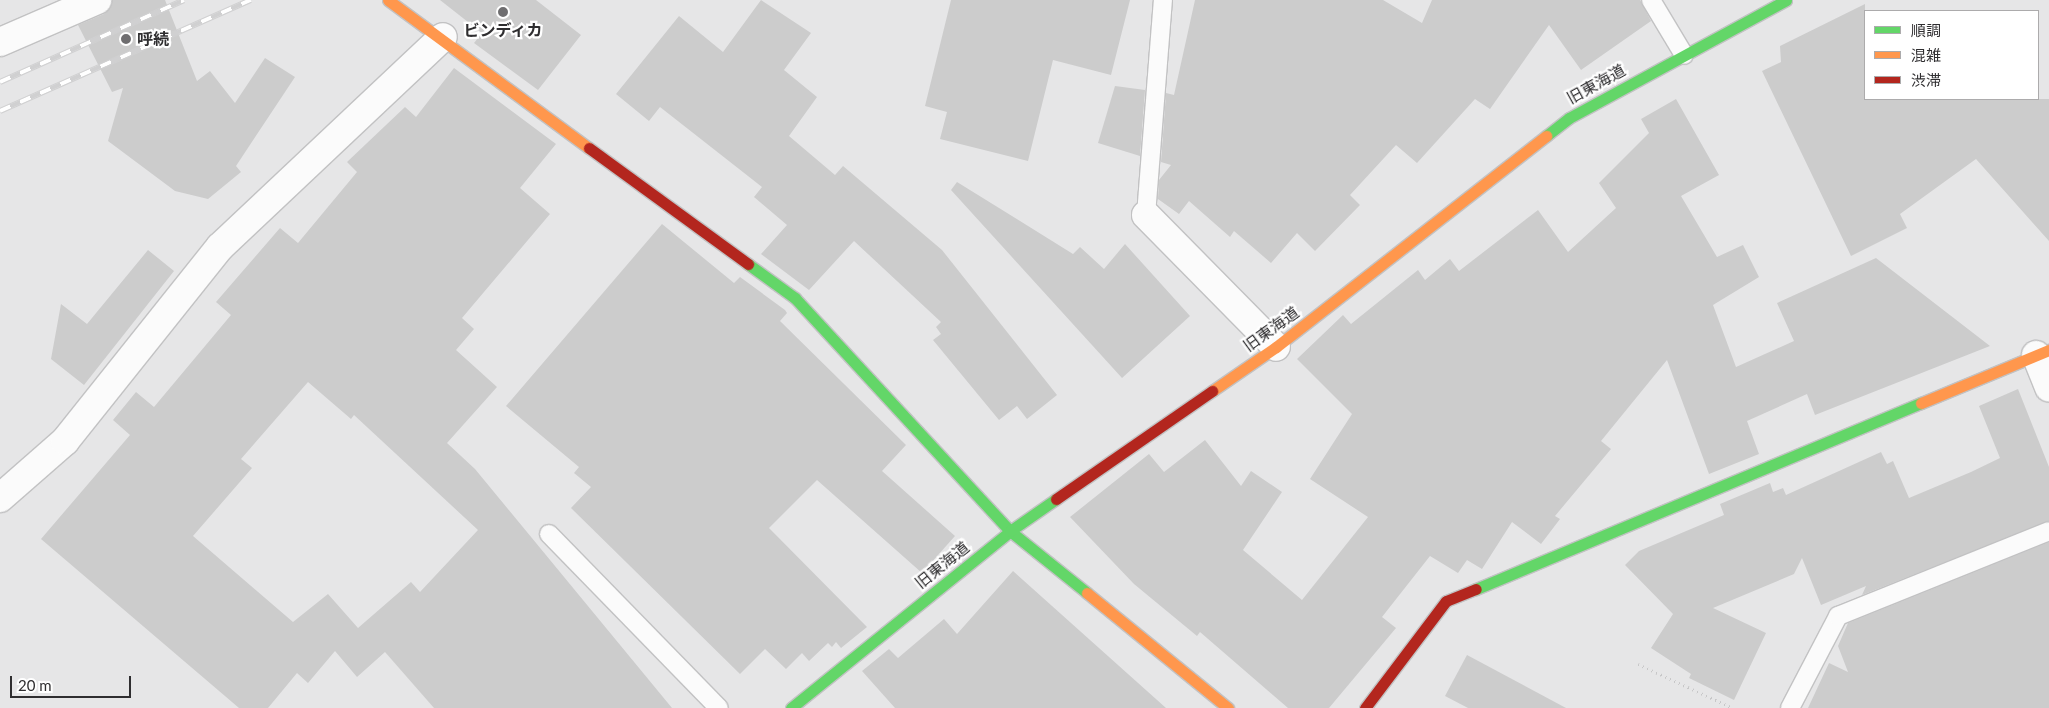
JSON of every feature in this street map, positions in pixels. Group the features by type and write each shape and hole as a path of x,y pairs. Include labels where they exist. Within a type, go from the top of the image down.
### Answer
{"street":[{"path":"0,42 97,0"},
{"path":"388,0 443,37 795,298 1010,531 1228,708"},
{"name":"旧東海道","path":"790,708 1010,531 1276,347 1569,118 1786,0"},
{"path":"0,498 65,441 220,247 443,37"},
{"path":"1146,216 1276,347"},
{"path":"1365,708 1446,601 2043,353 2049,386"}],"lane":[{"path":"1146,216 1163,0"},
{"path":"1651,0 1684,54"},
{"path":"1790,708 1838,616 2049,531"},
{"path":"549,534 719,708"}],"path":[{"path":"1638,664 1733,708"}],"building":[{"path":"112,0 165,0 197,81 210,71 235,103 265,58 295,77 236,166 241,172 208,199 175,191 108,141 123,88 112,92 78,25 104,14"},
{"path":"440,0 536,0 581,35 538,90 474,43 482,33"},
{"path":"761,0 811,33 784,70 817,97 789,136 835,175 843,166 942,250 1057,395 1027,419 1017,406 999,420 933,340 941,334 936,327 941,322 854,241 809,290 761,254 787,225 754,197 762,187 660,107 649,121 616,94 679,16 723,52"},
{"path":"951,0 1130,0 1111,75 1053,60 1028,161 940,139 947,112 925,106"},
{"path":"1195,0 1383,0 1422,23 1432,0 1640,0 1651,21 1581,70 1549,25 1490,109 1475,99 1417,163 1396,145 1350,195 1360,205 1315,251 1297,233 1271,263 1234,231 1230,237 1189,201 1179,214 1158,199 1159,180 1171,165 1161,162 1166,93 1174,95"},
{"path":"1865,4 1864,100 2049,99 2049,241 1976,159 1900,214 1907,228 1851,256 1762,71 1781,62 1780,46"},
{"path":"454,68 556,144 520,188 550,214 462,318 474,329 456,350 497,387 447,443 475,469 672,708 434,708 385,652 357,677 335,651 308,683 297,673 268,708 239,708 41,539 130,435 113,420 136,392 154,407 231,315 216,302 280,228 298,243 357,172 347,162 405,107 416,117","holes":["308,382 351,419 354,415 478,530 420,592 411,582 358,628 328,594 293,622 193,536 252,468 241,459"]},
{"path":"1115,86 1145,90 1140,156 1098,143"},
{"path":"1676,99 1719,175 1681,196 1717,257 1743,245 1759,277 1713,305 1736,367 1794,341 1777,303 1876,258 1990,346 1815,415 1807,394 1747,421 1759,454 1709,474 1667,360 1601,441 1611,449 1555,516 1560,519 1541,544 1512,522 1482,569 1467,560 1458,573 1430,556 1382,617 1396,628 1329,708 1288,708 1200,632 1197,636 1134,584 1070,517 1149,454 1164,472 1205,440 1241,486 1251,471 1282,492 1243,550 1302,600 1368,517 1310,479 1352,414 1297,359 1343,315 1351,324 1418,270 1425,280 1450,259 1459,271 1538,210 1568,252 1616,208 1599,183 1649,133 1641,119"},
{"path":"957,182 1073,254 1080,247 1104,269 1125,244 1190,316 1122,378 951,190"},
{"path":"662,224 734,283 740,277 785,310 787,313 780,321 906,445 882,471 955,536 922,573 817,480 769,528 867,627 841,648 836,642 832,647 828,643 809,661 802,653 786,669 765,649 740,674 571,508 591,487 574,473 579,467 506,406"},
{"path":"148,250 174,271 84,385 51,359 61,304 87,324"},
{"path":"2018,389 2049,467 2049,521 1862,595 1866,586 1821,605 1802,558 1794,574 1713,608 1766,633 1734,700 1689,678 1691,674 1651,648 1673,614 1625,565 1639,551 1724,515 1720,504 1770,483 1773,492 1783,488 1786,495 1881,452 1887,464 1893,461 1909,498 1971,472 2000,458 1979,406"},
{"path":"2049,542 2049,708 1808,708 1829,663 1848,672 1838,646 1848,623"},
{"path":"1013,571 1166,708 895,708 862,671 889,649 898,658 944,619 957,634"},
{"path":"1467,655 1566,708 1468,708 1445,696"}],"railway":[{"path":"0,82 184,0"},
{"path":"0,111 251,0"}],"traffic: fast":[{"path":"1546,136 1569,118 1786,0"},
{"path":"748,264 795,298 1010,531 1087,593"},
{"path":"1476,589 1921,403"},
{"path":"791,708 1010,531 1056,499"}],"traffic: slow":[{"path":"388,0 589,148"},
{"path":"1212,391 1276,347 1546,136"},
{"path":"1921,403 2049,350"},
{"path":"1087,593 1228,708"}],"traffic: jam":[{"path":"589,148 748,264"},
{"path":"1056,499 1212,391"},
{"path":"1365,708 1446,601 1476,589"}],"place":[{"name":"ビンディカ","path":"503,12"},
{"name":"呼続","path":"126,39"}]}
